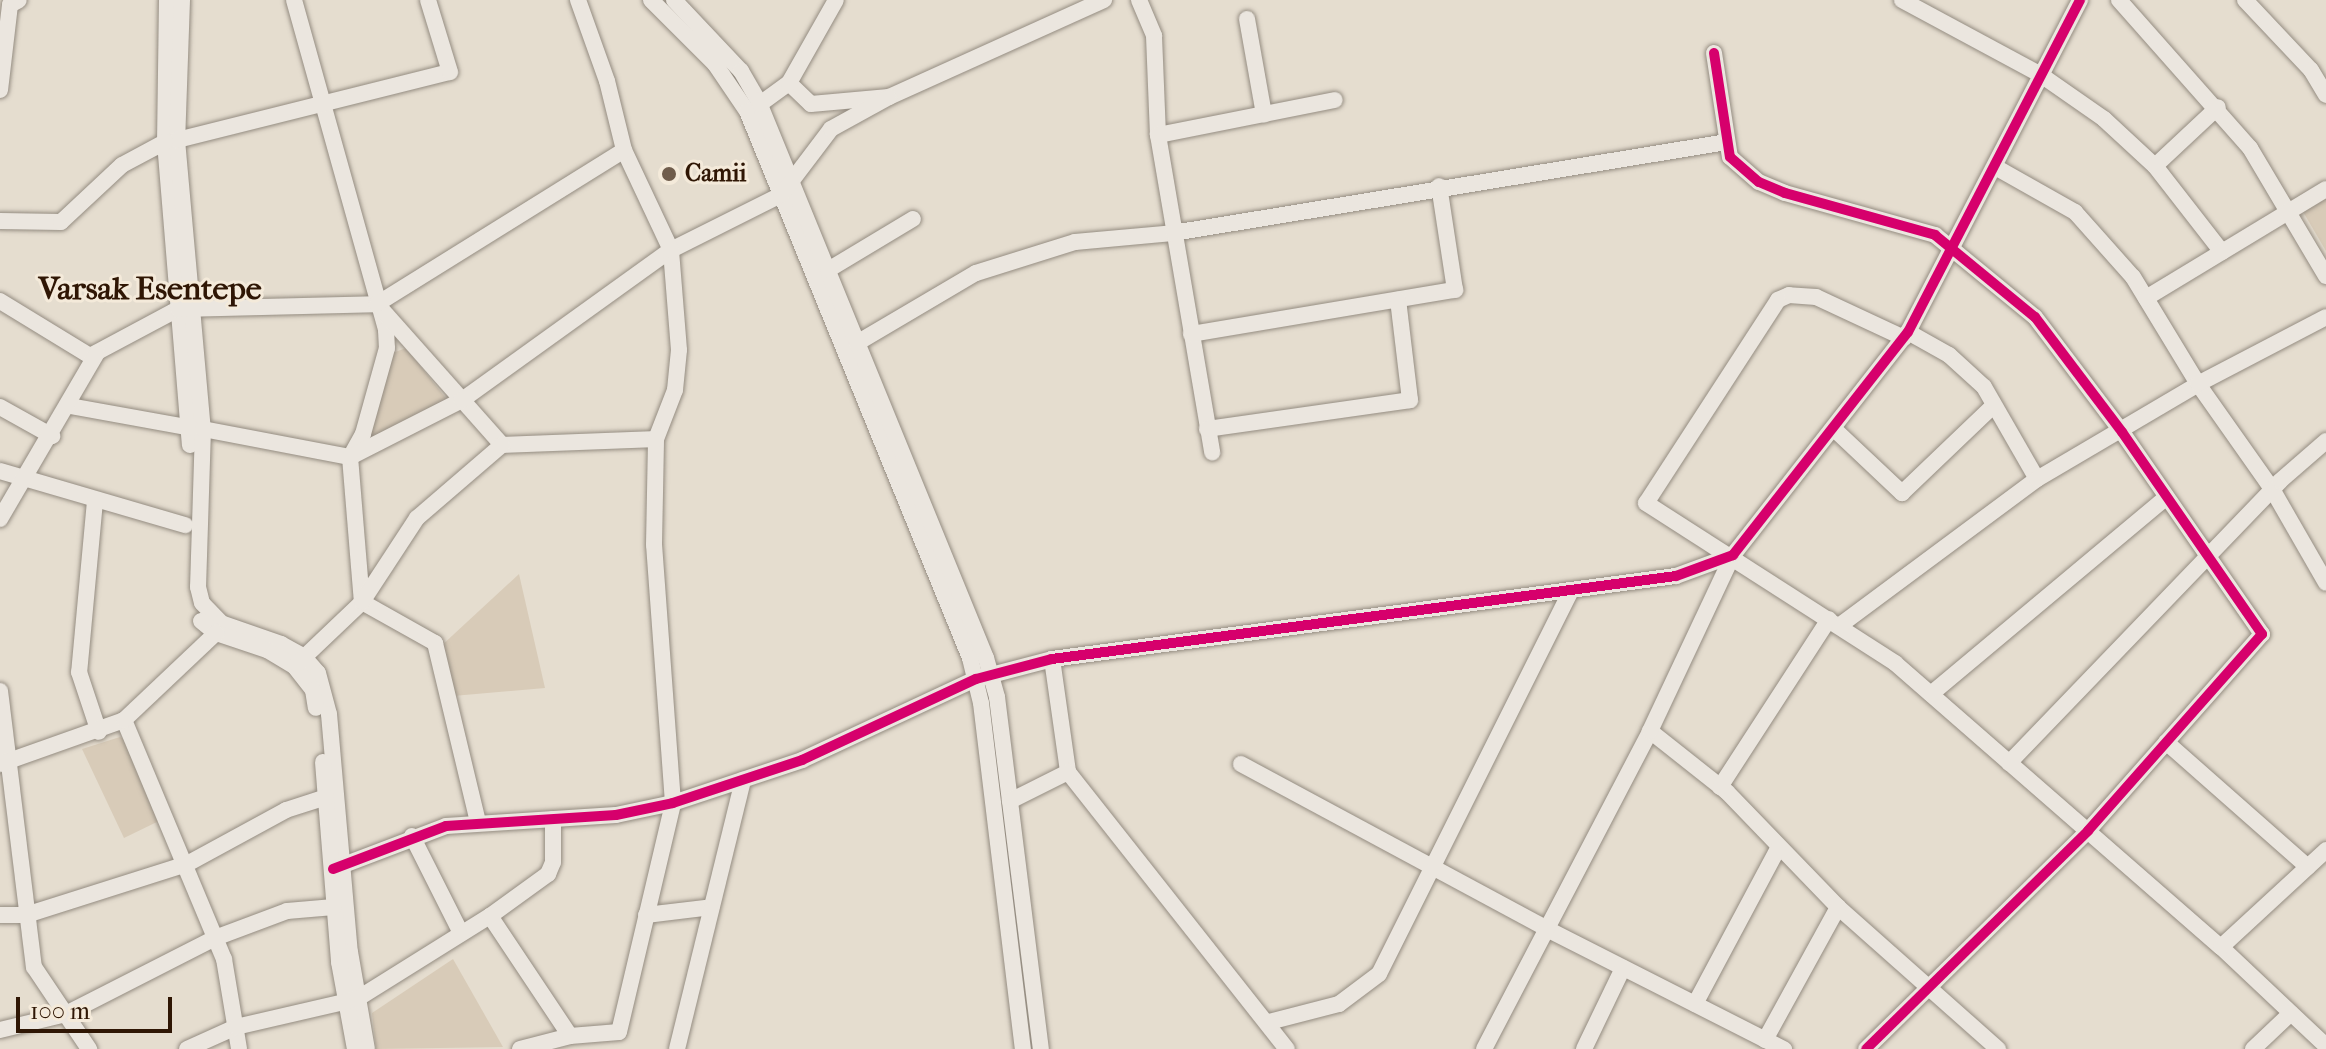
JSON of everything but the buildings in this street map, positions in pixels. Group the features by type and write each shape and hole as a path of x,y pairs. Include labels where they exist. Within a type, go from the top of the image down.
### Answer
{"street":[{"path":"167,0 171,141 197,428 196,527 202,603 221,623 318,673 329,714 355,1049"},
{"path":"171,141 182,0"},
{"path":"294,0 387,348 363,434 350,457 362,602"},
{"path":"0,221 61,222 122,165 171,141 450,72 428,0"},
{"path":"520,1049 570,1036 616,1041 673,803 654,591 656,439 675,390 679,350 671,250 624,150 607,81 578,0"},
{"path":"651,0 732,85 984,677 1023,1049"},
{"path":"674,0 741,71 760,104 857,343 984,677 1010,801 1041,1049"},
{"path":"760,104 789,83 836,0"},
{"path":"70,406 350,457 462,400 671,250 781,195 831,129 889,97 1104,0"},
{"path":"1139,0 1154,36 1158,135 1212,452"},
{"path":"1902,0 2041,75 2104,119 2155,166 2222,252"},
{"path":"1484,1049 1650,731 1733,555 1906,335 1951,246 1997,168 2080,0"},
{"path":"2119,0 2218,107 2290,210 2326,276"},
{"path":"2245,0 2311,70 2326,95"},
{"path":"0,90 13,2"},
{"path":"1247,19 1264,114"},
{"path":"1714,53 1730,157 1759,182 1887,217 1951,246 2035,317 2122,432 2262,634 2088,831 1866,1049"},
{"path":"789,83 811,104 889,97"},
{"path":"1158,135 1335,100"},
{"path":"2155,166 2218,107"},
{"path":"857,343 963,280 1011,260 1075,242 1173,233 1439,186 1727,142"},
{"path":"0,301 90,356 184,308 377,304 624,150"},
{"path":"1997,168 2075,212 2146,298 2198,384 2272,489 2324,575"},
{"path":"1191,334 1455,290 1439,186"},
{"path":"2146,298 2326,189"},
{"path":"828,270 913,219"},
{"path":"2037,479 1984,387 1949,355 1816,297 1789,295 1778,300 1647,495 1653,511 1733,555 1834,622 1931,694 2221,947 2326,1046"},
{"path":"1207,429 1410,400 1398,300"},
{"path":"377,304 502,445"},
{"path":"1720,787 1834,622 2037,479 2122,432 2198,384 2326,317"},
{"path":"0,519 70,406 97,353"},
{"path":"1833,428 1902,493 1994,405"},
{"path":"0,407 52,436"},
{"path":"197,428 185,525 191,602 216,633 299,662 313,690 326,797 339,866 334,907 351,999 367,1049"},
{"path":"299,662 362,602 417,518 502,445 656,439"},
{"path":"2009,763 2272,489 2326,441"},
{"path":"0,471 185,525"},
{"path":"1931,694 2167,497"},
{"path":"95,501 79,672 99,732"},
{"path":"339,866 412,836 478,822 553,819 673,803 802,760 984,677 1052,659 1676,576 1733,555"},
{"path":"1269,1022 1339,1004 1367,988 1384,966 1571,590"},
{"path":"362,602 435,643 478,822"},
{"path":"6,762 99,732 124,720 216,633"},
{"path":"1052,659 1068,772 1269,1022 1287,1049"},
{"path":"0,691 6,762 34,967 89,1049"},
{"path":"124,720 187,864 215,938 239,1049"},
{"path":"1650,731 1720,787 1838,907 1998,1049"},
{"path":"2166,742 2308,867"},
{"path":"1241,764 1435,864 1547,929 1784,1049"},
{"path":"1010,801 1068,772"},
{"path":"677,1049 743,780"},
{"path":"0,915 26,915 187,864 286,810 326,797"},
{"path":"187,1049 236,1027 351,999 490,916 548,874 553,862 553,819"},
{"path":"412,836 461,933"},
{"path":"1695,1004 1779,847"},
{"path":"2221,947 2326,850"},
{"path":"0,1030 66,1014 215,938 287,911 334,907"},
{"path":"646,915 712,907"},
{"path":"1765,1040 1838,907"},
{"path":"490,916 570,1036"},
{"path":"1584,1049 1623,968"},
{"path":"2253,1049 2291,1013"}],"shaded area":[{"path":"2326,196 2326,251 2302,210"},
{"path":"406,348 448,401 368,442 390,354"},
{"path":"519,574 545,688 453,696 440,647"},
{"path":"120,737 128,742 161,820 124,838 82,749"},
{"path":"453,959 503,1047 376,1049 372,1013"}],"cycle path":[{"path":"333,869 446,826 616,815 673,803 802,760 976,679 1052,659 1676,576 1733,555 1908,332 2080,0"},
{"path":"1714,53 1730,157 1759,182 1785,193 1935,235 2035,317 2122,432 2262,634 2088,831 1866,1049"}],"place":[{"name":"Camii","path":"669,174"}],"district":[{"name":"Varsak Esentepe","path":"150,289"}]}
